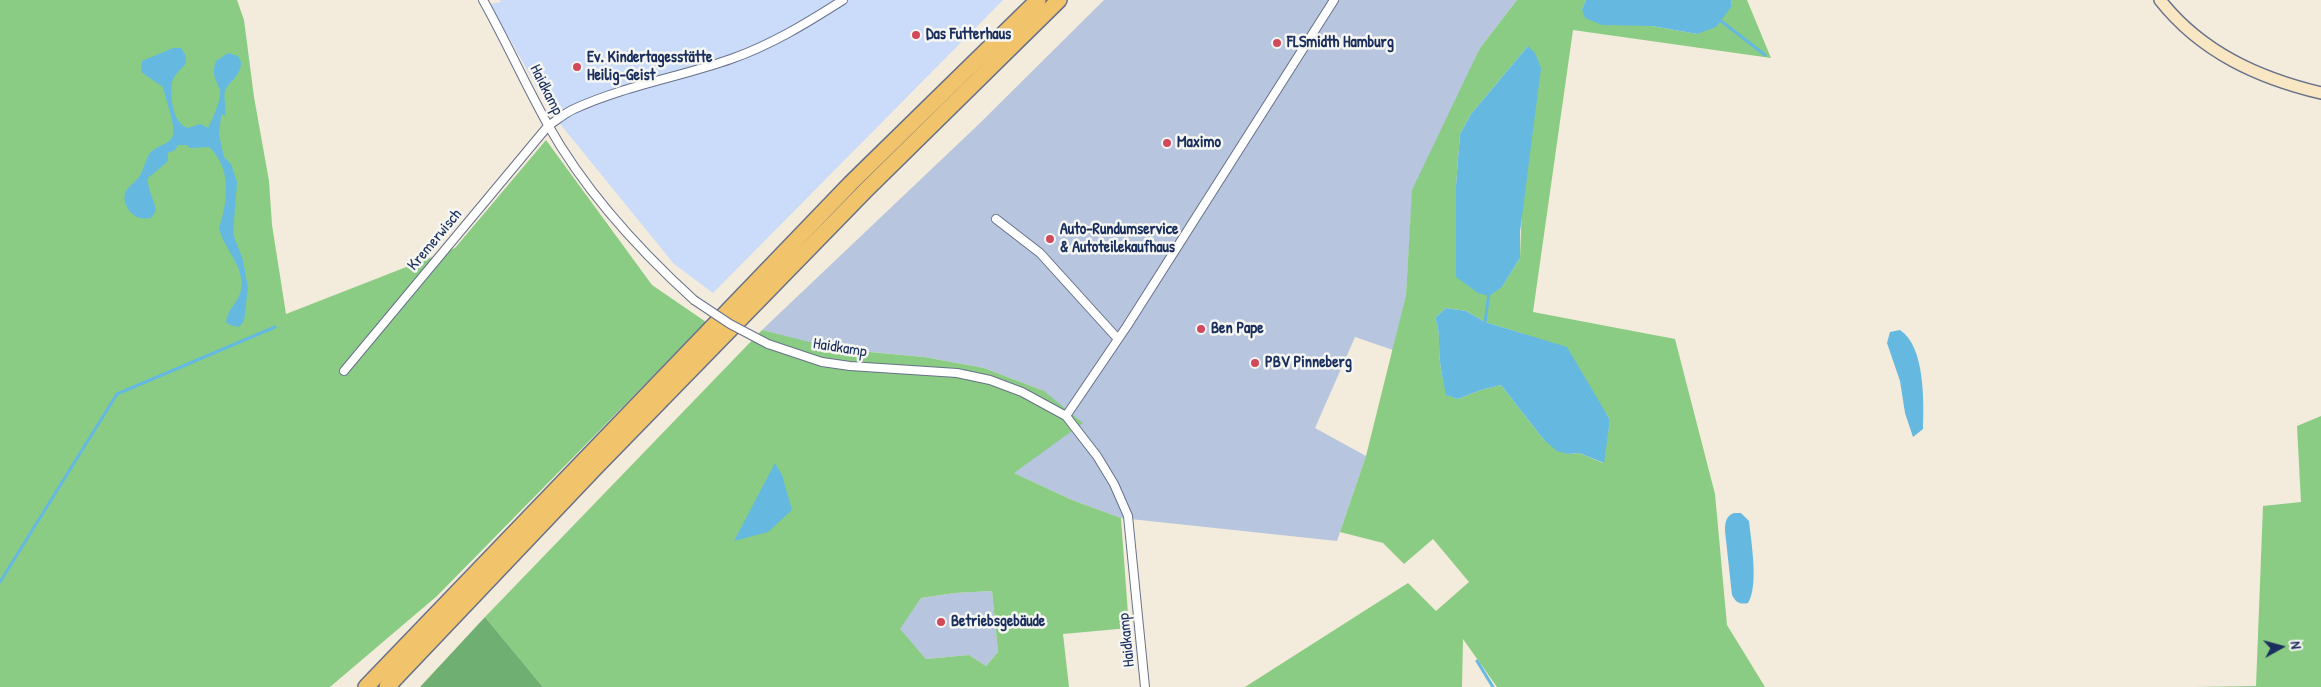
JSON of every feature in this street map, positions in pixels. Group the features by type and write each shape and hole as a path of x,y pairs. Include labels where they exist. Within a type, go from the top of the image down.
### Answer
{"highway":[{"path":"366,687 851,183 1038,0"},
{"path":"388,687 587,476 866,190 1059,0"}],"main road":[{"path":"2160,0 2193,35 2228,58 2263,76 2321,93"}],"street":[{"name":"Haidkamp","path":"483,0 548,126 578,170 618,222 663,272 694,300 730,324 768,344 822,362 850,366 957,373 990,380 1022,392 1066,416 1097,456 1114,484 1128,516 1145,687"},
{"name":"Kremerwisch","path":"344,371 548,126 573,110 640,86 732,59 788,34 843,0"},
{"path":"1066,416 1334,0"},
{"path":"996,219 1040,253 1118,338"}],"shaded area":[{"path":"500,0 1003,0 713,293 674,264 552,114 490,4 501,2"},
{"path":"1104,0 1517,0 1480,48 1412,199 1406,295 1393,350 1355,337 1315,428 1366,456 1337,541 1121,518 1072,500 1014,473 1044,391 984,368 924,357 829,348 762,330 979,124"},
{"path":"992,591 998,652 986,666 969,655 926,659 899,629 921,598 955,593"}],"green space":[{"path":"0,0 237,0 244,20 254,97 269,181 272,225 286,314 455,248 546,140 652,285 706,322 437,596 330,687 0,687"},
{"path":"1517,0 1586,0 1582,9 1652,26 1697,34 1732,6 1731,0 1747,0 1771,58 1573,30 1533,312 1675,339 1715,494 1727,625 1765,687 1497,687 1463,639 1462,687 1245,687 1408,583 1436,611 1469,582 1433,539 1404,564 1383,543 1340,532 1366,456 1406,295 1412,190 1480,48","holes":["1528,46 1520,258 1502,287 1457,229 1456,186 1460,134 1471,114","1446,308 1466,311 1485,322 1524,334 1587,384 1610,420 1603,463 1579,453 1568,454 1544,440 1501,385 1458,399 1447,395 1441,370 1439,334 1435,318"]},
{"path":"762,330 837,349 924,357 984,368 1044,391 1083,423 1014,473 1072,500 1121,518 1129,628 1063,634 1069,687 543,687 485,617","holes":["992,591 998,652 986,666 969,655 926,659 900,629 921,598 955,593"]},
{"path":"2321,416 2321,687 2196,687 2256,686 2263,506 2301,502 2297,426"},
{"path":"485,617 543,687 420,687"}],"water":[{"path":"1586,0 1731,0 1732,6 1716,27 1697,34 1652,26 1602,25 1585,18 1582,9"},
{"path":"1528,46 1535,53 1541,68 1520,232 1520,258 1502,287 1489,296 1478,293 1456,277 1456,186 1460,134 1471,114"},
{"path":"173,48 181,48 186,56 186,63 173,79 171,94 173,108 178,121 188,128 200,124 208,128 214,115 220,94 214,73 216,61 228,53 238,56 241,62 239,71 225,91 225,116 223,114 221,116 219,135 224,157 231,164 237,182 233,234 243,260 248,288 244,321 239,327 226,322 228,313 240,294 241,281 237,265 219,228 226,196 225,175 222,165 209,147 190,148 187,145 178,145 175,150 168,153 168,161 148,178 156,210 151,218 141,218 132,214 125,203 126,191 138,179 150,153 169,141 174,131 163,87 141,72 142,61"},
{"path":"1446,308 1466,311 1485,322 1567,347 1610,420 1604,463 1579,453 1568,454 1557,451 1544,440 1501,385 1458,399 1446,395 1440,366 1438,329 1435,318"},
{"path":"1900,330 1908,338 1919,361 1923,390 1923,429 1913,437 1905,413 1900,381 1887,343 1890,332"},
{"path":"775,463 782,475 792,510 768,532 734,541"},
{"path":"1734,513 1741,513 1749,521 1754,575 1751,595 1748,603 1745,604 1738,602 1732,595 1725,528 1728,518"}],"waterway":[{"path":"1721,21 1765,55"},
{"path":"1485,322 1489,293"},
{"path":"0,582 117,394 275,327"},
{"path":"1477,661 1493,687"}],"place":[{"name":"Das Futterhaus","path":"916,35"},
{"name":"FLSmidth Hamburg","path":"1277,43"},
{"name":"Ev. Kindertagesstätte Heilig-Geist","path":"577,67"},
{"name":"Maximo","path":"1167,143"},
{"name":"Auto-Rundumservice & Autoteilekaufhaus","path":"1050,239"},
{"name":"Ben Pape","path":"1201,329"},
{"name":"PBV Pinneberg","path":"1255,363"},
{"name":"Betriebsgebäude","path":"941,622"}]}
